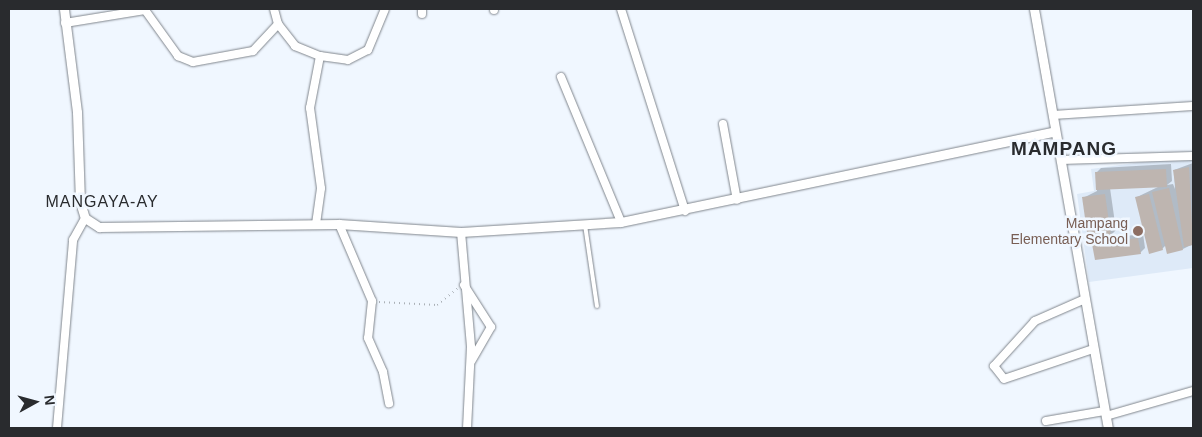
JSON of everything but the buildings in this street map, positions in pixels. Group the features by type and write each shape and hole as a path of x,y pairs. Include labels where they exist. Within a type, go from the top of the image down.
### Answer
{"street":[{"path":"57,428 73,240 85,218 64,9"},
{"path":"274,9 278,24 295,46 320,56 348,60 363,55 385,9"},
{"path":"621,9 685,211"},
{"path":"1037,9 1055,131 1108,428"},
{"path":"65,23 145,10 178,56 193,62 252,51 278,24"},
{"path":"316,224 321,188 310,108 320,56"},
{"path":"561,77 622,222"},
{"path":"1053,115 1193,106"},
{"path":"722,124 737,200"},
{"path":"85,218 99,227 339,224 461,232 622,222 685,211 1055,131"},
{"path":"1061,160 1193,156"},
{"path":"339,224 372,301 368,338 383,372 389,403"},
{"path":"461,232 463,283 470,361 467,428"},
{"path":"463,283 491,326 470,361"},
{"path":"1085,299 1035,321 994,366 1004,379 1093,349"},
{"path":"1046,421 1105,414 1193,391"}],"lane":[{"path":"585,225 597,306"}],"path":[{"path":"372,301 437,305 463,283"}],"shaded area":[{"name":"Mampang Elementary School","path":"1193,155 1193,268 1089,282 1077,194 1094,191 1091,169"}],"place":[{"name":"Mampang Elementary School","path":"1138,231"}],"district":[{"name":"MAMPANG","path":"1064,149"},
{"name":"MANGAYA-AY","path":"102,202"}]}
